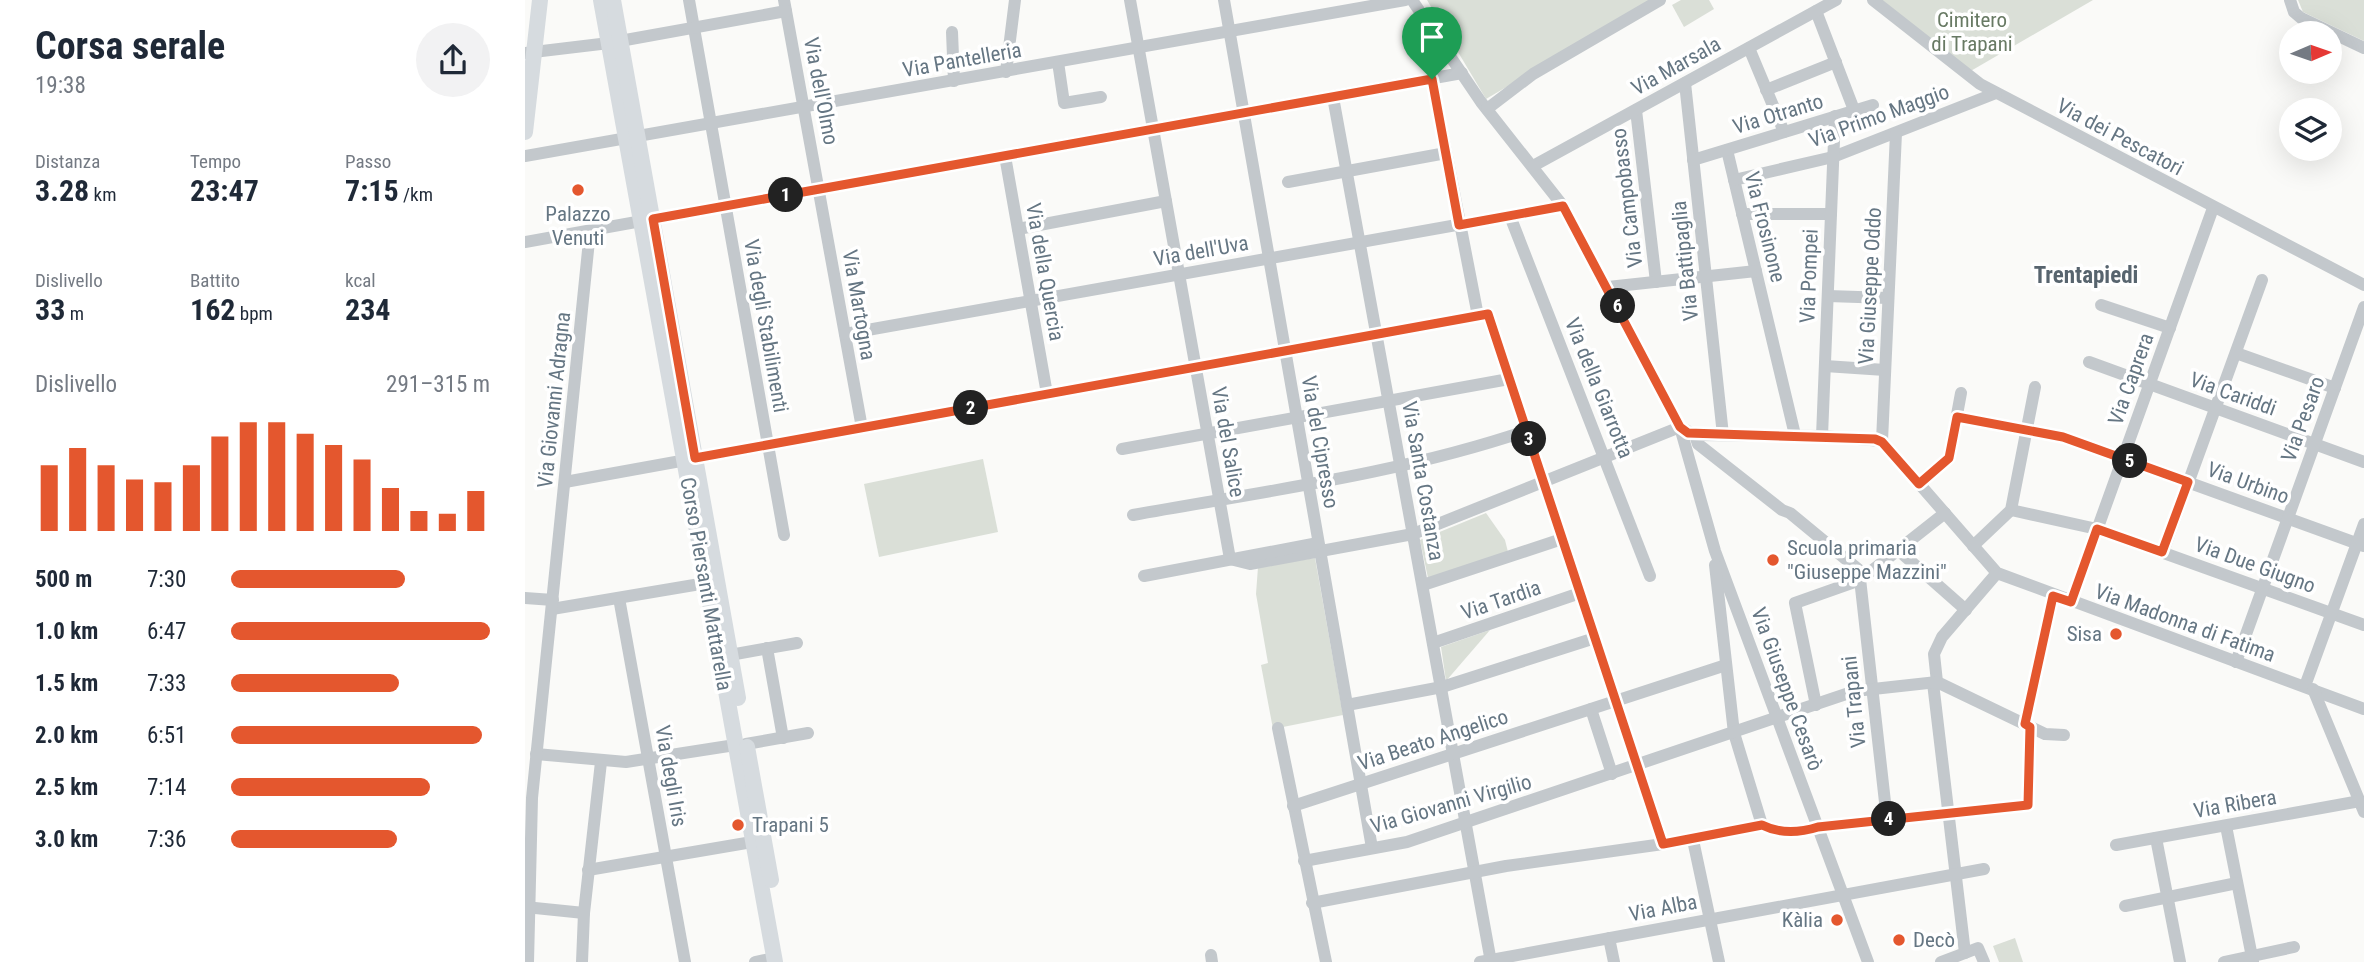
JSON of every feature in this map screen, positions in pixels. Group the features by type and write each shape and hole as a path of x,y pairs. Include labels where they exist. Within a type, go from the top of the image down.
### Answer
{"main road":[{"path":"525,132 529,54 540,0"},
{"name":"Corso Piersanti Mattarella","path":"601,0 615,42"},
{"name":"Corso Piersanti Mattarella","path":"613,0 615,42 690,459 730,655 752,842 773,921"},
{"name":"Corso Piersanti Mattarella","path":"690,459 706,583 741,745 778,961"}],"street":[{"name":"Via degli Stabilimenti","path":"689,0 784,535"},
{"path":"1006,72 1015,0"},
{"name":"Via del Salice","path":"1130,0 1230,559"},
{"name":"Via del Cipresso","path":"1224,0 1372,848"},
{"name":"Via Pantelleria","path":"525,156 633,139 1405,0"},
{"path":"1412,0 1462,74 1563,206 1680,427 1695,435 1822,436 1882,442"},
{"path":"1487,108 1533,74 1660,0"},
{"name":"Via Marsala","path":"1533,166 1836,0"},
{"name":"Via dei Pescatori","path":"1873,0 1965,74 1996,93 2364,285"},
{"path":"2290,0 2294,12 2301,19 2364,48"},
{"path":"529,54 694,28 785,6"},
{"name":"Via dell'Olmo","path":"785,6 819,189"},
{"path":"1816,11 1854,110"},
{"path":"952,32 954,81"},
{"path":"1749,48 1784,132"},
{"path":"1058,62 1065,103 1101,97"},
{"path":"1766,90 1836,62"},
{"path":"525,242 1462,74"},
{"path":"1432,79 1478,316"},
{"name":"Via Battipaglia","path":"1685,83 1723,435"},
{"name":"Via Primo Maggio","path":"1734,180 1833,157 1996,93"},
{"name":"Via Santa Costanza","path":"1333,97 1467,823 1487,961"},
{"name":"Via Otranto","path":"1693,160 1873,104"},
{"name":"Via Campobasso","path":"1636,110 1656,282"},
{"name":"Via Pompei","path":"1822,436 1835,116"},
{"name":"Via Giuseppe Oddo","path":"1882,442 1896,132"},
{"name":"Via Frosinone","path":"1727,150 1795,436"},
{"path":"1288,181 1446,153"},
{"name":"Via della Quercia","path":"1005,156 1047,394"},
{"name":"Via Martogna","path":"819,189 862,428"},
{"path":"1018,229 1166,201"},
{"name":"Via dell'Uva","path":"845,334 1563,206"},
{"name":"Via Caprera","path":"2071,602 2213,208"},
{"path":"1742,214 1831,214"},
{"name":"Via della Giarrotta","path":"1510,216 1650,576"},
{"name":"Via Giovanni Adragna","path":"528,962 527,907 532,798 590,230"},
{"path":"1608,287 1756,271"},
{"path":"2162,552 2262,280"},
{"path":"1828,296 1888,298"},
{"path":"2101,305 2170,328"},
{"name":"Via Pesaro","path":"2236,662 2364,307"},
{"path":"565,482 1488,314 1617,697 1663,844"},
{"path":"2236,353 2335,388"},
{"name":"Via Cariddi","path":"2089,362 2364,462"},
{"path":"1825,366 1885,370"},
{"path":"1122,449 1509,379"},
{"path":"1973,546 2011,510 2035,387"},
{"path":"1919,484 1949,458 1961,393"},
{"name":"Via Urbino","path":"1957,417 2063,437 2361,544"},
{"path":"1144,576 1230,559 1250,564 1319,547 1413,534 1680,427"},
{"name":"Via Giuseppe Cesarò","path":"1680,427 1715,551 1867,960"},
{"path":"1133,515 1401,466 1465,451 1526,430"},
{"path":"1695,435 1697,444 1782,510 1790,513 1859,570 1860,580"},
{"name":"Via Madonna di Fatima","path":"1882,442 1997,573 2053,596 2364,709"},
{"name":"Via Due Giugno","path":"2011,510 2097,529 2364,625"},
{"path":"1816,705 1795,603 1860,580 1945,513"},
{"path":"2362,807 2309,687 2331,613 2361,544 2364,524"},
{"path":"1423,585 1562,539"},
{"path":"1898,550 1966,610"},
{"path":"1715,551 1734,733 1762,825"},
{"path":"1964,950 1948,813 1934,654 1942,637 1997,573"},
{"name":"Via Trapani","path":"1860,580 1887,820"},
{"path":"525,598 552,604 619,598 706,583"},
{"name":"Via Tardia","path":"1433,643 1580,593"},
{"path":"1312,903 1475,872 1693,840 1762,825 1774,831 1803,831 1818,827 2028,805 2028,725 2053,596"},
{"name":"Via degli Iris","path":"619,598 685,962"},
{"path":"1347,705 1442,687 1595,638"},
{"path":"730,655 797,643"},
{"path":"767,648 783,738"},
{"path":"1617,697 1725,665"},
{"path":"1640,767 1855,691 1935,682 2045,734 2064,735"},
{"name":"Via Beato Angelico","path":"1293,806 1588,710 1617,697"},
{"path":"1588,710 1609,775"},
{"path":"1278,728 1326,962"},
{"path":"536,754 601,762 649,760 808,733"},
{"path":"582,962 584,913 601,762"},
{"name":"Via Giovanni Virgilio","path":"1304,861 1407,842 1640,767"},
{"name":"Via Ribera","path":"2116,845 2362,807"},
{"path":"2226,826 2252,959"},
{"path":"2156,838 2180,962"},
{"path":"1693,840 1719,962"},
{"path":"589,870 752,842"},
{"name":"Via Alba","path":"1487,961 1985,869"},
{"path":"2125,906 2237,883"},
{"path":"527,907 584,913"},
{"path":"1609,938 1614,962"},
{"path":"2224,962 2252,959 2294,947"},
{"path":"1941,962 1964,950 1978,948 1984,962"},
{"path":"1851,962 1867,960"},
{"path":"755,962 778,961"}],"green space":[{"path":"1427,0 1654,0 1486,99"},
{"path":"1681,0 1709,0 1714,9 1684,27 1672,5"},
{"name":"Cimitero di Trapani","path":"1882,0 2093,0 1969,72"},
{"path":"2298,0 2364,0 2364,41 2342,31 2342,21 2322,21 2303,12"},
{"path":"983,459 998,532 879,557 864,484"},
{"path":"1486,513 1505,540 1508,552 1428,578 1420,540"},
{"path":"1315,558 1343,715 1273,729 1261,665 1268,663 1256,594 1258,567"},
{"path":"1490,630 1446,681 1441,647"},
{"path":"2015,938 2023,962 1999,962 1993,946"}],"place":[{"name":"Palazzo Venuti","path":"578,190"},
{"name":"Scuola primaria \"Giuseppe Mazzini\"","path":"1773,560"},
{"name":"Sisa","path":"2116,634"},
{"name":"Trapani 5","path":"738,825"},
{"name":"Kàlia","path":"1837,920"},
{"name":"Decò","path":"1899,940"}],"district":[{"name":"Trentapiedi","path":"2086,275"}],"route":[{"path":"1432,79 1459,225 1563,206 1680,427 1688,433 1875,439 1882,442 1919,484 1949,458 1957,417 2063,437 2188,482 2162,552 2097,529 2071,602 2053,596 2025,724 2030,727 2028,805 1818,827 1803,831 1774,831 1762,825 1663,844 1488,314 695,458 653,219 1432,79"}]}
